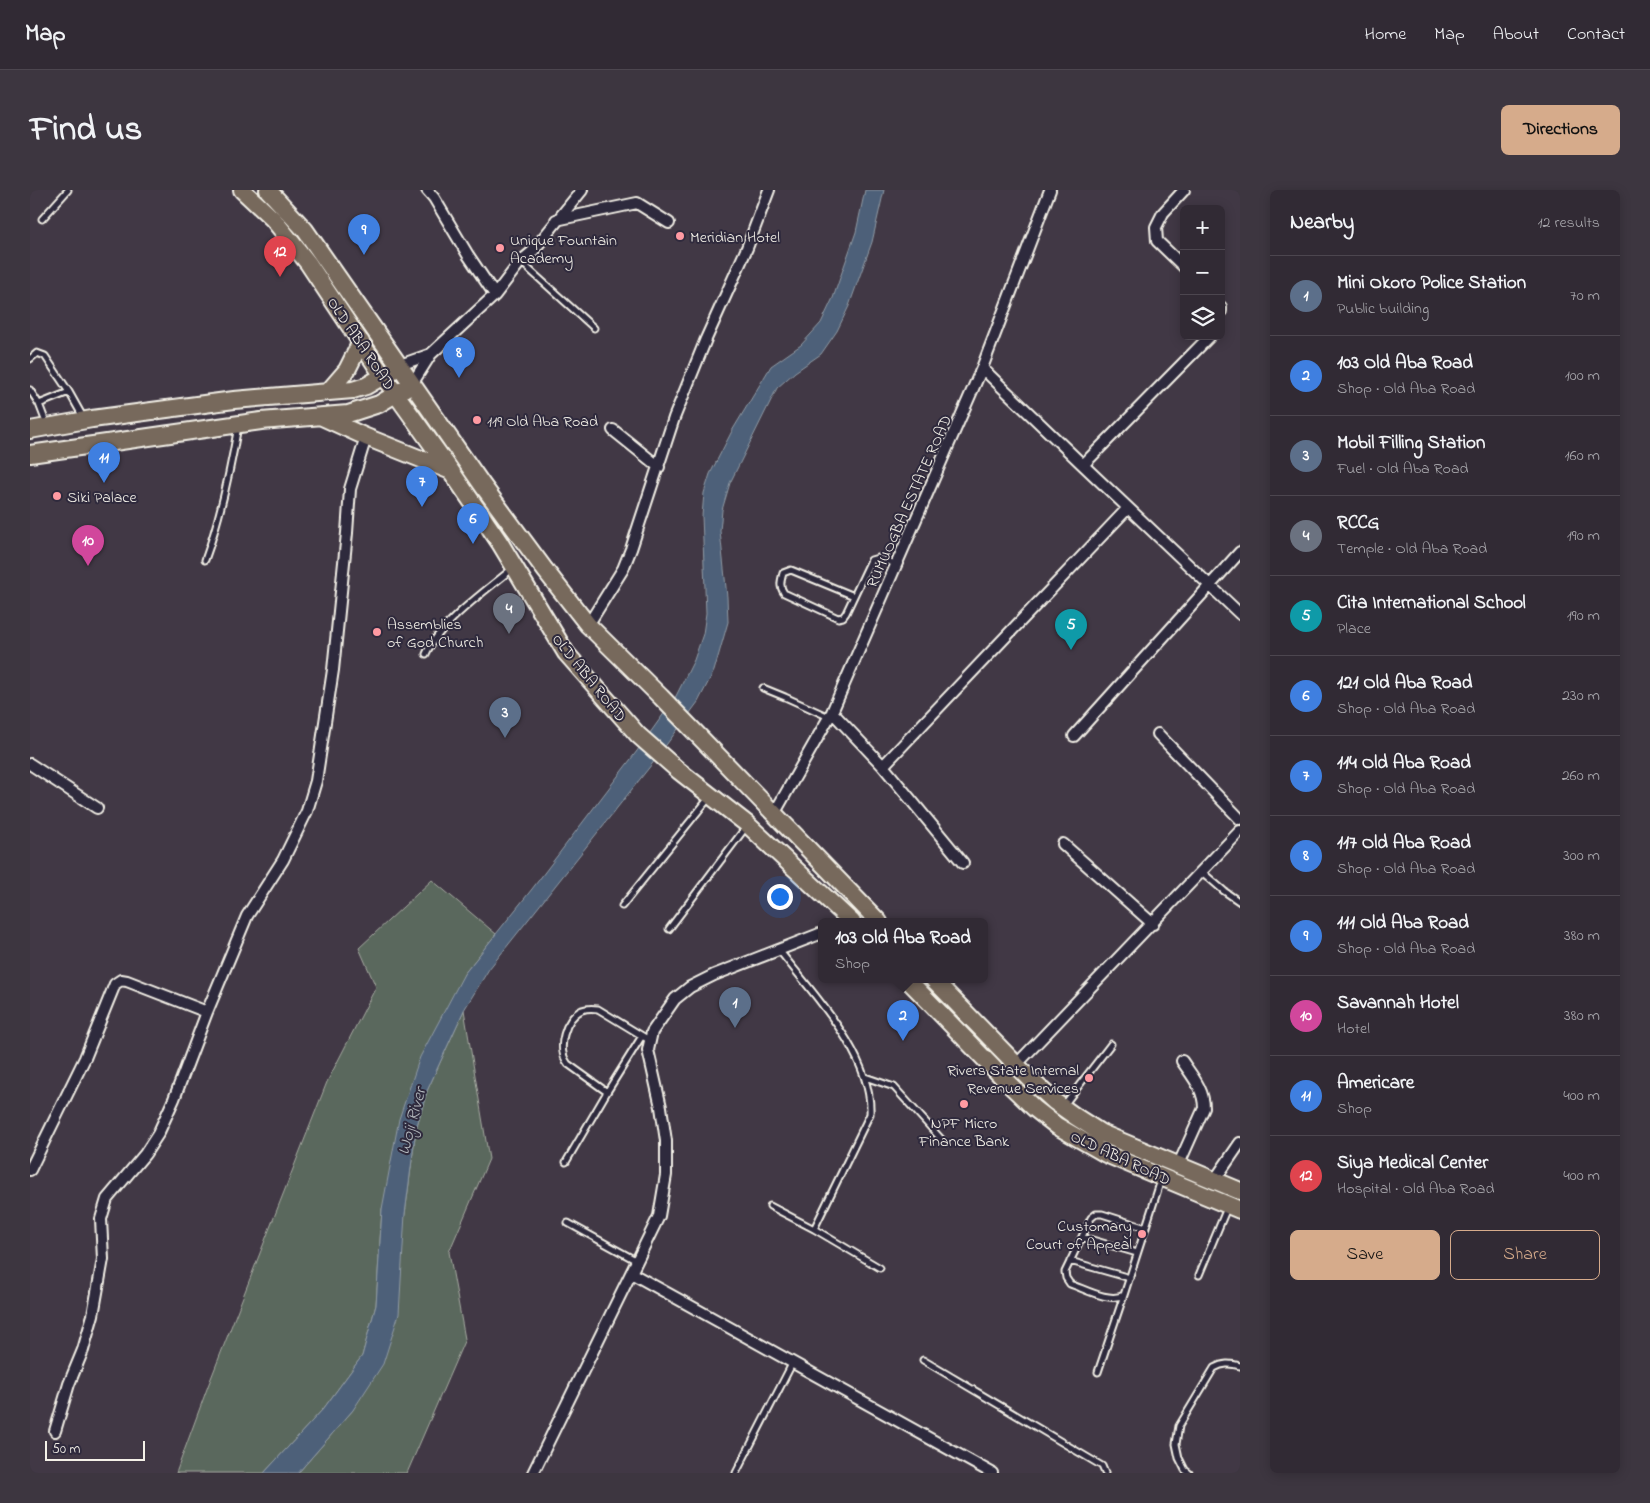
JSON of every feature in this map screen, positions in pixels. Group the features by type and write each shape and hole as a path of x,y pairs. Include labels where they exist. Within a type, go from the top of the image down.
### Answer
{"main road":[{"name":"OLD ABA ROAD","path":"242,190 292,240 396,395 451,471 514,567 566,652 638,735 679,771 748,824 846,918"},
{"name":"OLD ABA ROAD","path":"268,190 305,230 515,531 588,625 661,697 874,917"},
{"path":"328,392 347,370 361,342"},
{"path":"30,430 84,420 234,400 359,389 374,383 400,366"},
{"path":"30,454 239,423 348,414 379,404 412,384"},
{"path":"320,416 366,437 451,471"},
{"name":"OLD ABA ROAD","path":"911,983 1034,1108 1057,1126 1106,1154 1234,1208"},
{"name":"OLD ABA ROAD","path":"937,983 1033,1082 1062,1107 1101,1133 1240,1191"}],"street":[{"path":"412,384 431,354 495,295 582,190"},
{"path":"588,625 624,569 674,418 706,339 748,248 769,190"},
{"name":"RUMUOGBA ESTATE ROAD","path":"774,814 831,715 982,368 1050,190"},
{"path":"1180,263 1158,241 1156,227 1163,213 1184,190"},
{"path":"433,193 468,255 495,295"},
{"path":"556,220 637,203 669,223"},
{"path":"1083,465 1206,340"},
{"path":"400,366 431,354"},
{"path":"982,368 1240,614"},
{"path":"613,430 658,467"},
{"path":"55,1431 68,1384 83,1350 93,1315 103,1259 101,1219 103,1208 107,1199 145,1154 158,1134 174,1099 207,1012 247,916 283,860 307,811 316,781 333,670 350,489 366,437"},
{"path":"882,766 1128,508"},
{"path":"1074,736 1240,552"},
{"path":"831,715 882,766 963,862"},
{"path":"1158,734 1240,819"},
{"path":"30,764 97,808"},
{"path":"1016,1065 1240,831"},
{"path":"1063,844 1153,924"},
{"path":"533,1473 659,1216 666,1175 666,1140 646,1038 675,999 690,987 714,975 818,935"},
{"path":"30,1170 85,1058 115,984 121,980 127,981 207,1012"},
{"path":"1178,1166 1204,1108 1204,1097 1182,1061"},
{"path":"1214,1181 1240,1144"},
{"path":"631,1273 792,1364 992,1473"}],"lane":[{"path":"42,219 68,190"},
{"path":"521,262 594,328"},
{"path":"30,359 37,353 45,356 69,392 84,420"},
{"path":"30,390 39,404 48,426"},
{"path":"39,404 69,392"},
{"path":"204,560 216,530 224,499 239,423"},
{"path":"854,596 791,570 783,573 780,584 784,593 838,618 843,617 846,613 872,560 878,558 897,564"},
{"path":"426,654 430,643 440,632 514,567"},
{"path":"763,688 831,715"},
{"path":"622,906 711,796"},
{"path":"669,929 748,824"},
{"path":"1202,872 1240,902"},
{"path":"778,950 848,1040 870,1094 870,1114 814,1229"},
{"path":"566,1162 607,1092 646,1038 598,1009 581,1010 573,1018 564,1038 562,1048 564,1060 607,1092"},
{"path":"1062,1107 1111,1044"},
{"path":"865,1078 894,1087 943,1141"},
{"path":"1098,1372 1162,1177"},
{"path":"770,1206 814,1229 880,1268"},
{"path":"1199,1275 1234,1208"},
{"path":"1124,1295 1118,1298 1110,1298 1070,1284 1065,1272 1091,1218 1096,1214 1102,1214 1146,1228"},
{"path":"568,1223 637,1261"},
{"path":"1082,1237 1137,1253"},
{"path":"1070,1261 1130,1278"},
{"path":"923,1360 1102,1466 1104,1473"},
{"path":"1189,1473 1185,1470 1179,1458 1176,1444 1179,1426 1214,1368 1229,1363 1240,1366"},
{"path":"736,1473 792,1364"}],"green space":[{"path":"432,880 496,934 464,974 382,1209 376,1305 362,1356 324,1408 264,1473 176,1473 327,1082 376,987 359,948"},
{"path":"464,1010 489,1159 449,1252 465,1339 407,1473 298,1473 353,1410 405,1214 416,1129 427,1091"}],"water":[{"name":"Woji River","path":"865,190 884,190 872,242 849,306 837,331 821,354 795,372 777,388 730,483 722,510 720,531 728,622 714,671 698,702 652,764 489,969 464,1010 427,1091 416,1129 405,1214 399,1314 383,1364 353,1410 298,1473 264,1473 324,1408 362,1356 376,1305 382,1209 399,1119 420,1057 464,974 532,889 637,751 675,698 694,660 703,634 706,613 702,516 704,493 710,474 732,431 771,366 801,345 821,323 833,298 856,232"}],"place":[{"name":"Meridian Hotel","path":"680,236"},
{"name":"Unique Fountain Academy","path":"500,248"},
{"name":"111 Old Aba Road","path":"364,255"},
{"name":"Siya Medical Center","path":"280,277"},
{"name":"117 Old Aba Road","path":"459,378"},
{"name":"119 Old Aba Road","path":"477,420"},
{"name":"Americare","path":"104,483"},
{"name":"Siki Palace","path":"57,496"},
{"name":"114 Old Aba Road","path":"422,507"},
{"name":"121 Old Aba Road","path":"473,544"},
{"name":"Savannah Hotel","path":"88,566"},
{"name":"Assemblies of God Church","path":"377,632"},
{"name":"RCCG","path":"509,634"},
{"name":"Cita International School","path":"1071,650"},
{"name":"Mobil Filling Station","path":"505,738"},
{"name":"Mini Okoro Police Station","path":"735,1028"},
{"name":"103 Old Aba Road","path":"903,1041"},
{"name":"Rivers State Internal Revenue Services","path":"1089,1078"},
{"name":"NPF Micro Finance Bank","path":"964,1104"},
{"name":"Customary Court of Appeal","path":"1142,1234"}]}
